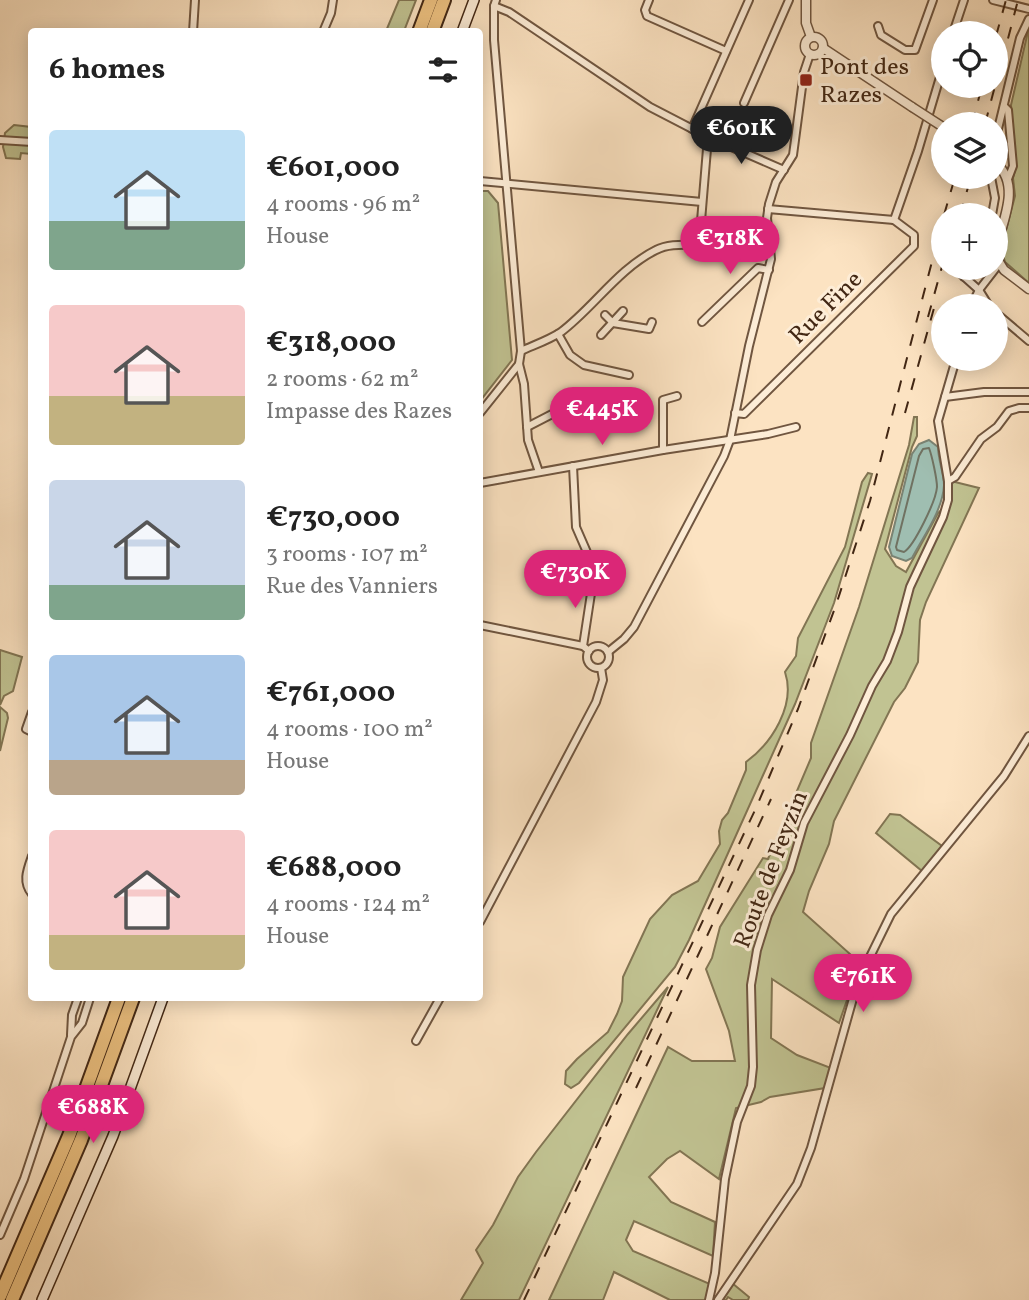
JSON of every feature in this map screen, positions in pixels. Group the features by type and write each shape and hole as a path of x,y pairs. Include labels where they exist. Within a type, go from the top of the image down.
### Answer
{"highway":[{"path":"420,28 431,0"},
{"path":"434,28 444,0"},
{"path":"0,1296 65,1147 118,1001"},
{"path":"12,1300 72,1162 132,1001"}],"main road":[{"path":"464,28 474,0"},
{"path":"42,1300 113,1136 162,1001"}],"street":[{"path":"193,28 195,0"},
{"path":"325,28 331,13 332,0"},
{"path":"649,0 645,10 647,16 726,51"},
{"path":"692,129 749,0"},
{"path":"744,103 789,0"},
{"path":"806,0 806,23 811,37"},
{"path":"878,26 881,35 905,50 915,50 933,0"},
{"path":"957,21 964,0"},
{"path":"993,0 1029,9"},
{"path":"495,3 650,107 708,137 784,170"},
{"path":"495,3 494,40 521,351 519,364 524,384 528,440 539,472"},
{"path":"1002,112 1020,38 1029,19"},
{"path":"811,37 819,38 823,48 931,119"},
{"path":"608,652 634,627 730,440 749,346 769,270 771,244 768,209 773,189 793,155 804,72 810,54 806,44 811,37"},
{"path":"810,54 818,54 823,48"},
{"path":"768,209 894,220 933,98"},
{"path":"1004,106 1008,110 1013,166 1008,179 1007,203"},
{"path":"699,246 708,137"},
{"path":"2,140 28,142"},
{"path":"483,181 702,202"},
{"name":"Rue Fine","path":"735,413 744,414 915,246 914,234 894,220"},
{"path":"521,351 558,334 613,282 657,249 676,245 771,244"},
{"path":"702,322 758,268 769,270"},
{"path":"1008,273 1029,289"},
{"path":"967,280 982,294"},
{"path":"977,294 986,280"},
{"path":"593,303 599,309"},
{"path":"601,335 623,311"},
{"path":"606,315 613,323 650,325 650,337"},
{"path":"1008,323 1029,341"},
{"path":"558,334 569,355 584,365 629,375"},
{"path":"483,409 519,364"},
{"name":"Route de Feyzin","path":"709,1300 715,1273 726,1170 737,1122 751,1086 751,985 760,941 768,915 790,870 804,823 892,651 913,578 943,517 948,500 948,481 938,421 953,371"},
{"path":"945,397 984,392 1029,392"},
{"path":"663,450 663,400 677,397"},
{"path":"527,427 558,411 570,398"},
{"path":"948,481 955,477 981,439 997,427 1009,411 1029,408"},
{"path":"483,482 796,427"},
{"path":"573,466 576,527 590,555 593,576 587,657 594,667 601,668"},
{"path":"483,626 586,649 601,646 608,652 608,661 601,668"},
{"path":"483,916 596,702 603,680 601,668"},
{"path":"718,1300 797,1184 811,1148 854,995 891,914 1004,776 1029,736"},
{"path":"28,869 28,887"},
{"path":"0,1235 24,1179 71,1037 72,1014 77,1001"},
{"path":"71,1037 82,1023 89,1001"},
{"path":"416,1041 438,1001"}],"green space":[{"path":"399,0 416,0 405,28 387,28"},
{"path":"1029,27 1029,283 1008,265 1008,222 1015,196 1013,178 1016,166 1011,105"},
{"path":"14,125 28,127 28,154 21,153 20,159 6,158 3,147 5,133"},
{"path":"483,191 488,191 498,203 512,360 483,397"},
{"path":"914,417 917,417 917,436 885,549 896,566 906,572 938,513 951,502 951,481 979,488 926,602 920,620 918,662 905,688 894,702 834,821 829,844 803,912 860,963 839,1023 772,979 771,1038 797,1055 831,1068 825,1088 770,1097 736,1108 719,1179 680,1151 667,1159 649,1177 671,1202 715,1222 713,1256 634,1221 626,1240 633,1251 710,1284 707,1300 670,1300 614,1272 603,1300 549,1300 668,1047 692,1061 735,1061 729,1031 706,969 712,958 720,927 763,858 768,859 811,758 811,743 859,607 909,445"},
{"path":"868,473 872,474 834,603 795,704 689,940 675,967 579,1083 571,1088 565,1084 566,1071 608,1032 622,1001 623,977 650,919 672,895 698,881 720,844 722,820 728,813 746,770 746,762 765,745 779,722 787,697 785,672 796,656 798,638 845,547 862,482"},
{"path":"0,650 22,657 13,691 4,696 0,705"},
{"path":"0,707 7,713 8,718 0,751"},
{"path":"890,814 900,815 942,846 922,871 876,833"},
{"path":"668,987 519,1300 461,1300 483,1263 476,1250 493,1225 518,1177 628,1034"},
{"path":"732,1283 749,1297 748,1300 733,1300 728,1297 726,1300 716,1300 723,1286"}],"water":[{"path":"929,440 938,447 944,481 943,494 927,532 912,558 906,561 892,556 889,547 912,454 919,444"}],"railway":[{"path":"1000,21 1006,0"},
{"path":"1008,39 1018,0"},
{"path":"975,112 979,98"},
{"path":"988,112 992,98"},
{"path":"947,203 952,189"},
{"path":"963,203 968,189"},
{"path":"524,1300 756,808 798,709 870,501 931,265"},
{"path":"928,317 938,280"},
{"path":"905,413 931,319"},
{"path":"636,1088 771,799"}],"place":[{"name":"Pont des Razes","path":"806,80"}]}
